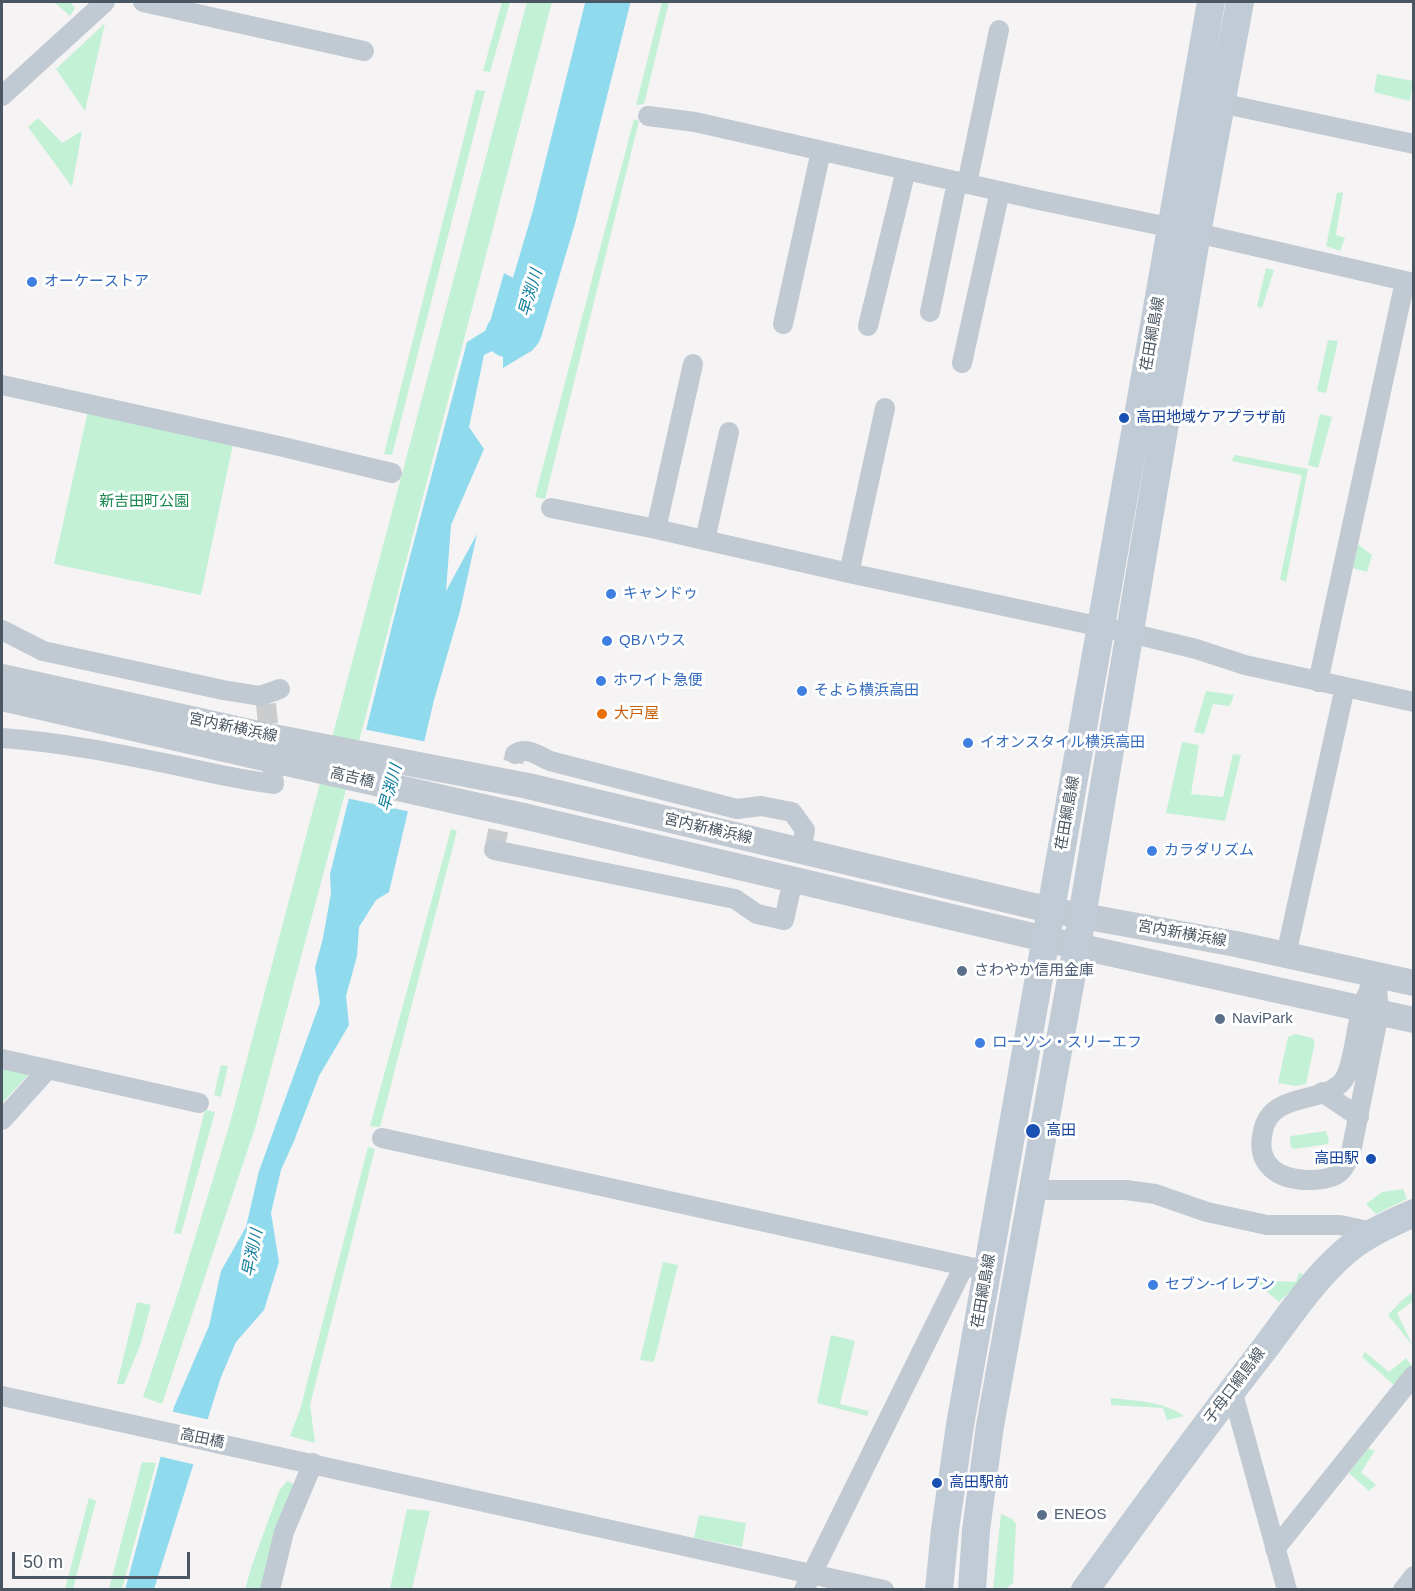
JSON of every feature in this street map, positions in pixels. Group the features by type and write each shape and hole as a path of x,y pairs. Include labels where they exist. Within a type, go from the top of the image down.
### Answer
{"main road":[{"name":"荏田綱島線","path":"972,1590 976,1530 990,1426 1077,946 1130,633 1184,231 1211,2"},
{"name":"荏田綱島線","path":"939,1590 960,1425 976,1269 1045,939 1100,626 1184,231 1220,103 1240,2"},
{"name":"子母口綱島線","path":"1085,1590 1232,1390 1313,1286 1334,1262 1373,1232 1413,1213"}],"street":[{"path":"2,96 105,2"},
{"path":"143,2 364,51"},
{"path":"930,312 999,30"},
{"path":"1220,103 1413,144"},
{"path":"648,116 695,122 1409,282 1318,682"},
{"path":"783,324 821,151"},
{"path":"868,326 906,170"},
{"path":"962,363 1000,191"},
{"path":"656,529 693,364"},
{"path":"2,385 392,473"},
{"path":"849,573 885,408"},
{"path":"705,540 729,432"},
{"path":"551,508 1100,626 1196,649 1245,665 1413,702"},
{"path":"2,630 43,651 263,700 280,689"},
{"name":"宮内新横浜線","path":"2,677 257,745"},
{"path":"1286,955 1345,687"},
{"name":"宮内新横浜線","path":"2,699 257,745 528,786 1050,910 1236,944 1413,983"},
{"path":"2,738 42,741 180,766 236,780 274,784"},
{"name":"高吉橋","path":"257,745 523,816"},
{"path":"515,754 521,750 531,751 550,761 737,809 761,806 792,812 805,830 801,851"},
{"name":"宮内新横浜線","path":"523,816 1045,939 1413,1020"},
{"path":"494,850 735,899 757,914 784,920 793,880"},
{"path":"1370,1011 1346,1078 1339,1086 1282,1106 1266,1121 1261,1149 1267,1164 1279,1175 1295,1180 1329,1178 1339,1173 1347,1163 1359,1117 1376,975"},
{"path":"2,1059 200,1103"},
{"path":"2,1120 48,1070"},
{"path":"1322,1092 1359,1117"},
{"path":"382,1138 976,1269 808,1581"},
{"path":"1033,1190 1126,1190 1155,1194 1207,1212 1267,1225 1340,1225 1373,1232"},
{"path":"1275,1549 1413,1375"},
{"path":"1232,1390 1287,1590"},
{"name":"高田橋","path":"2,1396 313,1463 808,1581 884,1590"},
{"path":"270,1590 284,1532 313,1463"},
{"path":"1403,1590 1413,1576"}],"green space":[{"path":"54,2 70,2 75,8 70,16"},
{"path":"502,2 510,2 490,72 483,71"},
{"path":"527,2 552,2 366,715 255,1128 162,1404 143,1397 180,1287 230,1123"},
{"path":"662,2 669,2 644,104 636,105"},
{"path":"105,23 85,111 56,69"},
{"path":"1377,74 1413,81 1410,101 1374,92"},
{"path":"476,90 485,91 392,455 384,454"},
{"path":"38,118 62,143 82,131 72,187 28,127"},
{"path":"634,119 639,121 545,499 535,497"},
{"path":"1343,192 1336,235 1345,238 1340,251 1326,246 1337,193"},
{"path":"1266,268 1274,270 1262,308 1257,306"},
{"path":"1328,340 1338,341 1326,393 1317,391"},
{"name":"新吉田町公園","path":"88,411 233,444 201,595 54,564"},
{"path":"1320,414 1332,417 1318,468 1308,465"},
{"path":"1235,455 1308,469 1286,582 1280,579 1302,475 1231,461"},
{"path":"1356,543 1372,555 1367,572 1353,568"},
{"path":"1206,691 1234,695 1230,706 1213,704 1204,734 1194,732"},
{"path":"1182,742 1199,745 1191,794 1223,797 1233,754 1241,755 1225,821 1166,813"},
{"path":"451,829 457,831 380,1127 370,1126"},
{"path":"1295,1034 1312,1038 1315,1042 1306,1084 1295,1086 1278,1083 1288,1037"},
{"path":"221,1065 228,1066 221,1097 214,1095"},
{"path":"2,1067 30,1073 2,1103"},
{"path":"205,1110 215,1112 181,1234 174,1233"},
{"path":"1326,1131 1328,1144 1294,1149 1291,1147 1291,1136"},
{"path":"368,1147 375,1149 310,1405 315,1443 290,1436 300,1410"},
{"path":"1403,1189 1407,1199 1376,1214 1366,1204 1382,1192"},
{"path":"663,1262 678,1265 654,1362 640,1360"},
{"path":"1299,1273 1307,1275 1279,1302 1260,1286 1260,1280 1296,1282"},
{"path":"1413,1292 1413,1301 1397,1313 1413,1346 1388,1315"},
{"path":"137,1302 151,1305 140,1346 124,1384 117,1384"},
{"path":"831,1335 855,1341 840,1404 869,1411 867,1416 817,1403"},
{"path":"1365,1352 1389,1372 1406,1358 1411,1365 1394,1385 1362,1357"},
{"path":"1111,1398 1167,1407 1184,1416 1167,1420 1163,1408 1111,1405"},
{"path":"1368,1448 1375,1451 1361,1472 1376,1485 1369,1491 1349,1473"},
{"path":"142,1462 156,1463 122,1589 109,1589"},
{"path":"287,1481 294,1484 261,1589 245,1590 279,1491"},
{"path":"89,1498 96,1501 73,1589 65,1589"},
{"path":"407,1509 430,1511 412,1589 390,1589"},
{"path":"1001,1514 1012,1519 1016,1524 1013,1583 1005,1589 993,1589"},
{"path":"699,1515 746,1523 742,1547 694,1538"}],"water":[{"path":"504,273 543,294 533,350 503,368 503,346 484,355 469,427 484,449 451,525 446,591 477,534 460,611 434,700 389,892 376,900 359,927 357,956 346,996 349,1025 319,1076 281,1170 271,1213 279,1262 264,1310 236,1342 221,1377 154,1589 125,1590 174,1407 209,1326 221,1271 246,1227 259,1171 320,1003 315,968 331,893 330,874 400,594 467,342 488,329"}],"pier":[{"path":"363,729 427,742 411,812 346,798"},
{"path":"170,1411 210,1420 196,1465 158,1456"}],"waterway":[{"name":"早渕川","path":"507,335 520,331 554,217 608,2"}],"tunnel":[{"path":"266,704 274,784"},
{"path":"494,850 515,754"}],"place":[{"name":"オーケーストア","path":"32,282"},
{"name":"高田地域ケアプラザ前","path":"1124,418"},
{"name":"キャンドゥ","path":"611,594"},
{"name":"QBハウス","path":"607,641"},
{"name":"ホワイト急便","path":"601,681"},
{"name":"そよら横浜高田","path":"802,691"},
{"name":"大戸屋","path":"602,714"},
{"name":"イオンスタイル横浜高田","path":"968,743"},
{"name":"カラダリズム","path":"1152,851"},
{"name":"さわやか信用金庫","path":"962,971"},
{"name":"NaviPark","path":"1220,1019"},
{"name":"ローソン・スリーエフ","path":"980,1043"},
{"name":"高田","path":"1033,1131"},
{"name":"高田駅","path":"1371,1159"},
{"name":"セブン-イレブン","path":"1153,1285"},
{"name":"高田駅前","path":"937,1483"},
{"name":"ENEOS","path":"1042,1515"}]}
